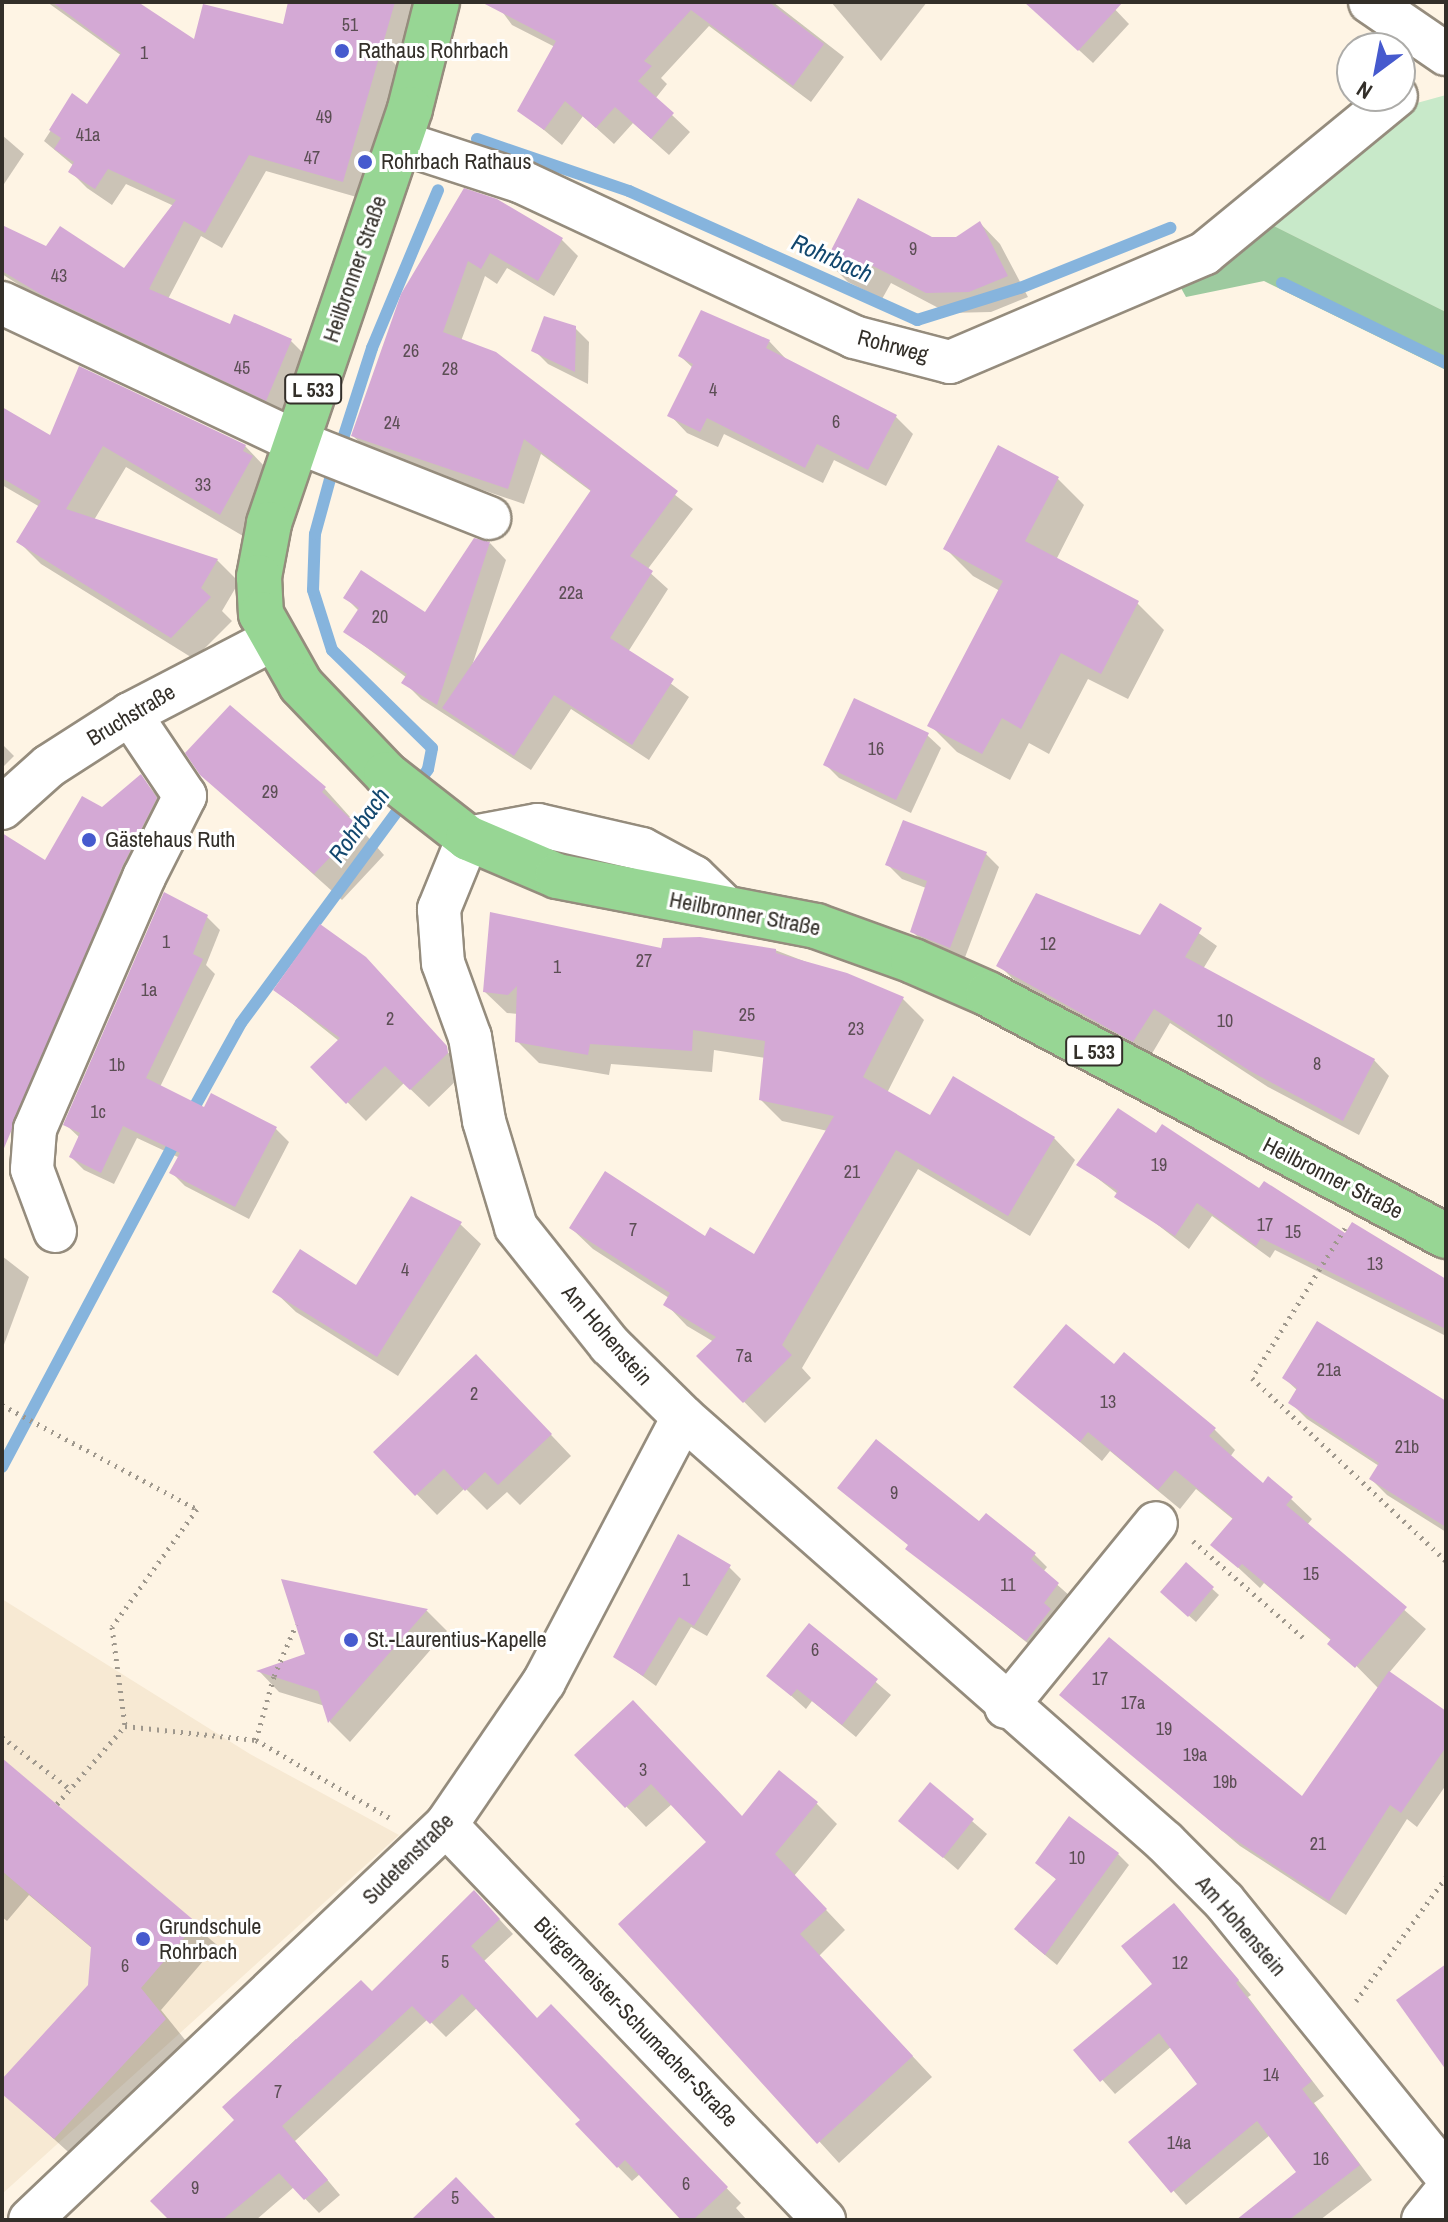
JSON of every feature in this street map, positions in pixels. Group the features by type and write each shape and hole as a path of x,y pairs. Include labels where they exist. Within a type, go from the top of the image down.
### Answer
{"main road":[{"name":"Heilbronner Straße","path":"437,2 399,142 323,452 259,577 261,614 272,640 301,685 386,774 468,838 557,876 816,926 988,994 1446,1236"}],"street":[{"path":"1370,2 1446,55"},
{"name":"Rohrweg","path":"1416,79 1446,55"},
{"name":"Rohrweg","path":"399,142 522,182 854,337 950,362 1205,253 1376,112"},
{"path":"2,303 323,452 489,518"},
{"name":"Bruchstraße","path":"2,808 49,766 130,714 272,640"},
{"path":"55,1231 32,1169 35,1129 144,877 185,796 130,714"},
{"name":"Am Hohenstein","path":"468,838 439,909 443,963 470,1037 484,1121 516,1227 610,1345 683,1417 1006,1707 1175,1851 1224,1901 1446,2175"},
{"name":"Sudetenstraße","path":"30,2220 438,1833 544,1682 683,1417"},
{"path":"1006,1707 1169,1528"},
{"name":"Bürgermeister-Schumacher-Straße","path":"438,1833 824,2220"},
{"path":"1423,2220 1446,2192"}],"path":[{"path":"1323,1264 1252,1378 1446,1561"},
{"path":"2,1405 67,1436 197,1509 112,1627 125,1726 57,1804"},
{"path":"1169,1528 1306,1640"},
{"path":"256,1740 274,1676 296,1625"},
{"path":"125,1726 256,1740 438,1833"},
{"path":"2,1737 70,1789"},
{"path":"1332,2035 1446,1877"}],"shaded area":[{"name":"Grundschule Rohrbach","path":"2,1599 250,1754 399,1835 2,2194"}],"green space":[{"path":"1446,95 1446,312 1264,221 1391,112 1416,112 1416,103"},
{"path":"1264,221 1446,312 1446,370 1264,281 1186,297 1176,279"}],"building":[{"path":"52,2 138,2 194,39 203,4 283,24 288,2 395,2 343,182 249,155 205,233 184,221 149,289 230,324 234,314 292,339 266,401 42,295 2,271 2,225 46,246 60,226 124,268 176,200 108,169 95,189 68,172 74,162 54,149 61,138 49,130 72,93 87,104 121,53"},
{"path":"481,2 769,2 824,44 793,86 691,10 644,61 652,66 638,81 674,113 651,139 615,107 596,128 565,101 544,130 517,111 556,41"},
{"path":"1024,2 1123,2 1078,51"},
{"path":"464,188 497,199 563,238 538,281 490,253 481,269 468,261 443,332 496,352 678,491 630,556 653,571 610,638 674,679 632,745 554,695 514,756 442,708 591,490 524,439 508,489 351,436 401,294"},
{"path":"858,198 932,237 956,237 980,221 1008,276 969,292 926,293 869,264 861,279 825,262"},
{"path":"701,310 770,340 766,348 897,415 868,470 817,444 805,468 707,418 700,432 667,416 693,364 678,356"},
{"path":"544,316 576,326 575,372 531,351"},
{"path":"79,366 246,445 243,451 253,456 220,515 103,446 66,509 218,559 201,588 211,597 171,638 16,542 41,501 2,478 2,407 50,435"},
{"path":"998,445 1059,477 1025,541 1139,601 1101,674 1061,653 1021,729 1002,718 982,754 927,726 1003,581 943,549"},
{"path":"474,538 490,542 437,705 401,683 407,674 343,632 359,608 343,598 361,570 425,612"},
{"path":"854,698 929,733 896,800 823,765"},
{"path":"230,705 326,787 322,792 359,827 314,874 200,775 185,753"},
{"path":"141,774 157,798 122,867 2,1153 2,833 45,860 82,796 102,807"},
{"path":"903,820 987,852 950,948 910,932 927,881 885,865"},
{"path":"164,892 208,915 193,954 203,959 146,1078 204,1107 211,1093 277,1127 235,1207 169,1173 180,1153 123,1126 101,1173 69,1157 80,1133 63,1125"},
{"path":"1036,893 1140,935 1160,903 1202,928 1185,957 1375,1059 1343,1121 1250,1071 1154,1009 1133,1042 996,966"},
{"path":"490,912 661,948 663,938 700,937 776,949 776,953 847,973 904,997 863,1077 930,1115 953,1076 1055,1137 1008,1216 896,1150 782,1345 792,1355 743,1403 696,1356 716,1337 663,1305 670,1293 569,1228 605,1171 705,1236 710,1227 754,1254 834,1116 759,1100 765,1041 693,1030 692,1051 590,1044 588,1055 515,1042 517,986 508,995 483,992"},
{"path":"320,924 366,957 447,1046 448,1053 410,1090 385,1066 346,1104 310,1067 340,1038 273,990"},
{"path":"1118,1108 1156,1133 1162,1124 1259,1188 1264,1181 1345,1233 1352,1222 1446,1279 1446,1329 1261,1238 1256,1246 1197,1203 1175,1236 1114,1197 1118,1191 1076,1165"},
{"path":"411,1196 462,1222 377,1357 272,1292 300,1249 356,1285"},
{"path":"1317,1321 1446,1401 1446,1527 1369,1479 1379,1463 1288,1403 1297,1388 1282,1378"},
{"path":"1066,1324 1114,1364 1124,1352 1216,1428 1209,1436 1263,1483 1268,1476 1293,1497 1286,1505 1407,1607 1355,1668 1327,1644 1331,1639 1242,1564 1238,1568 1210,1545 1233,1518 1175,1470 1158,1490 1088,1432 1080,1442 1013,1387"},
{"path":"476,1354 552,1434 498,1485 485,1472 465,1491 444,1469 415,1496 373,1452"},
{"path":"876,1439 979,1521 986,1513 1036,1553 1031,1559 1059,1583 1044,1603 1051,1609 1026,1641 905,1549 908,1545 837,1488"},
{"path":"678,1534 731,1565 694,1626 679,1617 643,1676 613,1657"},
{"path":"1186,1562 1214,1587 1188,1617 1160,1592"},
{"name":"St.-Laurentius-Kapelle","path":"281,1579 428,1609 328,1723 318,1691 256,1671 305,1654"},
{"path":"809,1623 878,1679 842,1725 797,1689 791,1696 766,1676"},
{"path":"1109,1637 1302,1796 1389,1671 1446,1711 1446,1747 1401,1813 1390,1805 1329,1901 1222,1831 1059,1695"},
{"path":"633,1700 742,1816 779,1770 818,1802 775,1854 827,1909 800,1934 913,2056 817,2144 618,1924 706,1842 651,1784 625,1808 574,1755"},
{"path":"2,1758 197,1923 141,1988 166,2019 54,2139 2,2094 2,2079 88,1985 91,1947 2,1871"},
{"path":"930,1782 974,1819 943,1858 898,1821"},
{"path":"1069,1816 1119,1853 1045,1955 1014,1929 1056,1879 1035,1863"},
{"path":"474,1890 500,1919 471,1946 537,2018 551,2004 728,2187 693,2220 681,2220 625,2160 617,2168 575,2124 580,2120 462,1994 430,2024 412,2006 282,2126 328,2180 304,2200 279,2173 222,2220 169,2220 150,2201 234,2120 222,2107 361,1980 372,1991"},
{"path":"1174,1903 1239,1980 1236,1983 1312,2081 1302,2089 1360,2165 1289,2220 1236,2220 1296,2172 1257,2121 1171,2193 1128,2142 1197,2084 1159,2033 1100,2082 1073,2050 1152,1984 1121,1946"},
{"path":"1446,1964 1446,2070 1396,2000"},
{"path":"456,2177 497,2220 411,2220"}],"waterway":[{"name":"Rohrbach","path":"477,139 629,191 917,320 1020,288 1170,228"},
{"name":"Rohrbach","path":"190,1115 241,1023 428,769 432,748 332,650 313,590 315,534 330,479 372,348 438,190"},
{"name":"Rohrbach","path":"1282,283 1446,363"},
{"name":"Rohrbach","path":"2,1467 179,1134"}],"place":[{"name":"Rathaus Rohrbach","path":"342,51"},
{"name":"Rohrbach Rathaus","path":"365,162"},
{"name":"Gästehaus Ruth","path":"89,840"},
{"name":"St.-Laurentius-Kapelle","path":"351,1640"},
{"name":"Grundschule Rohrbach","path":"143,1939"}]}
